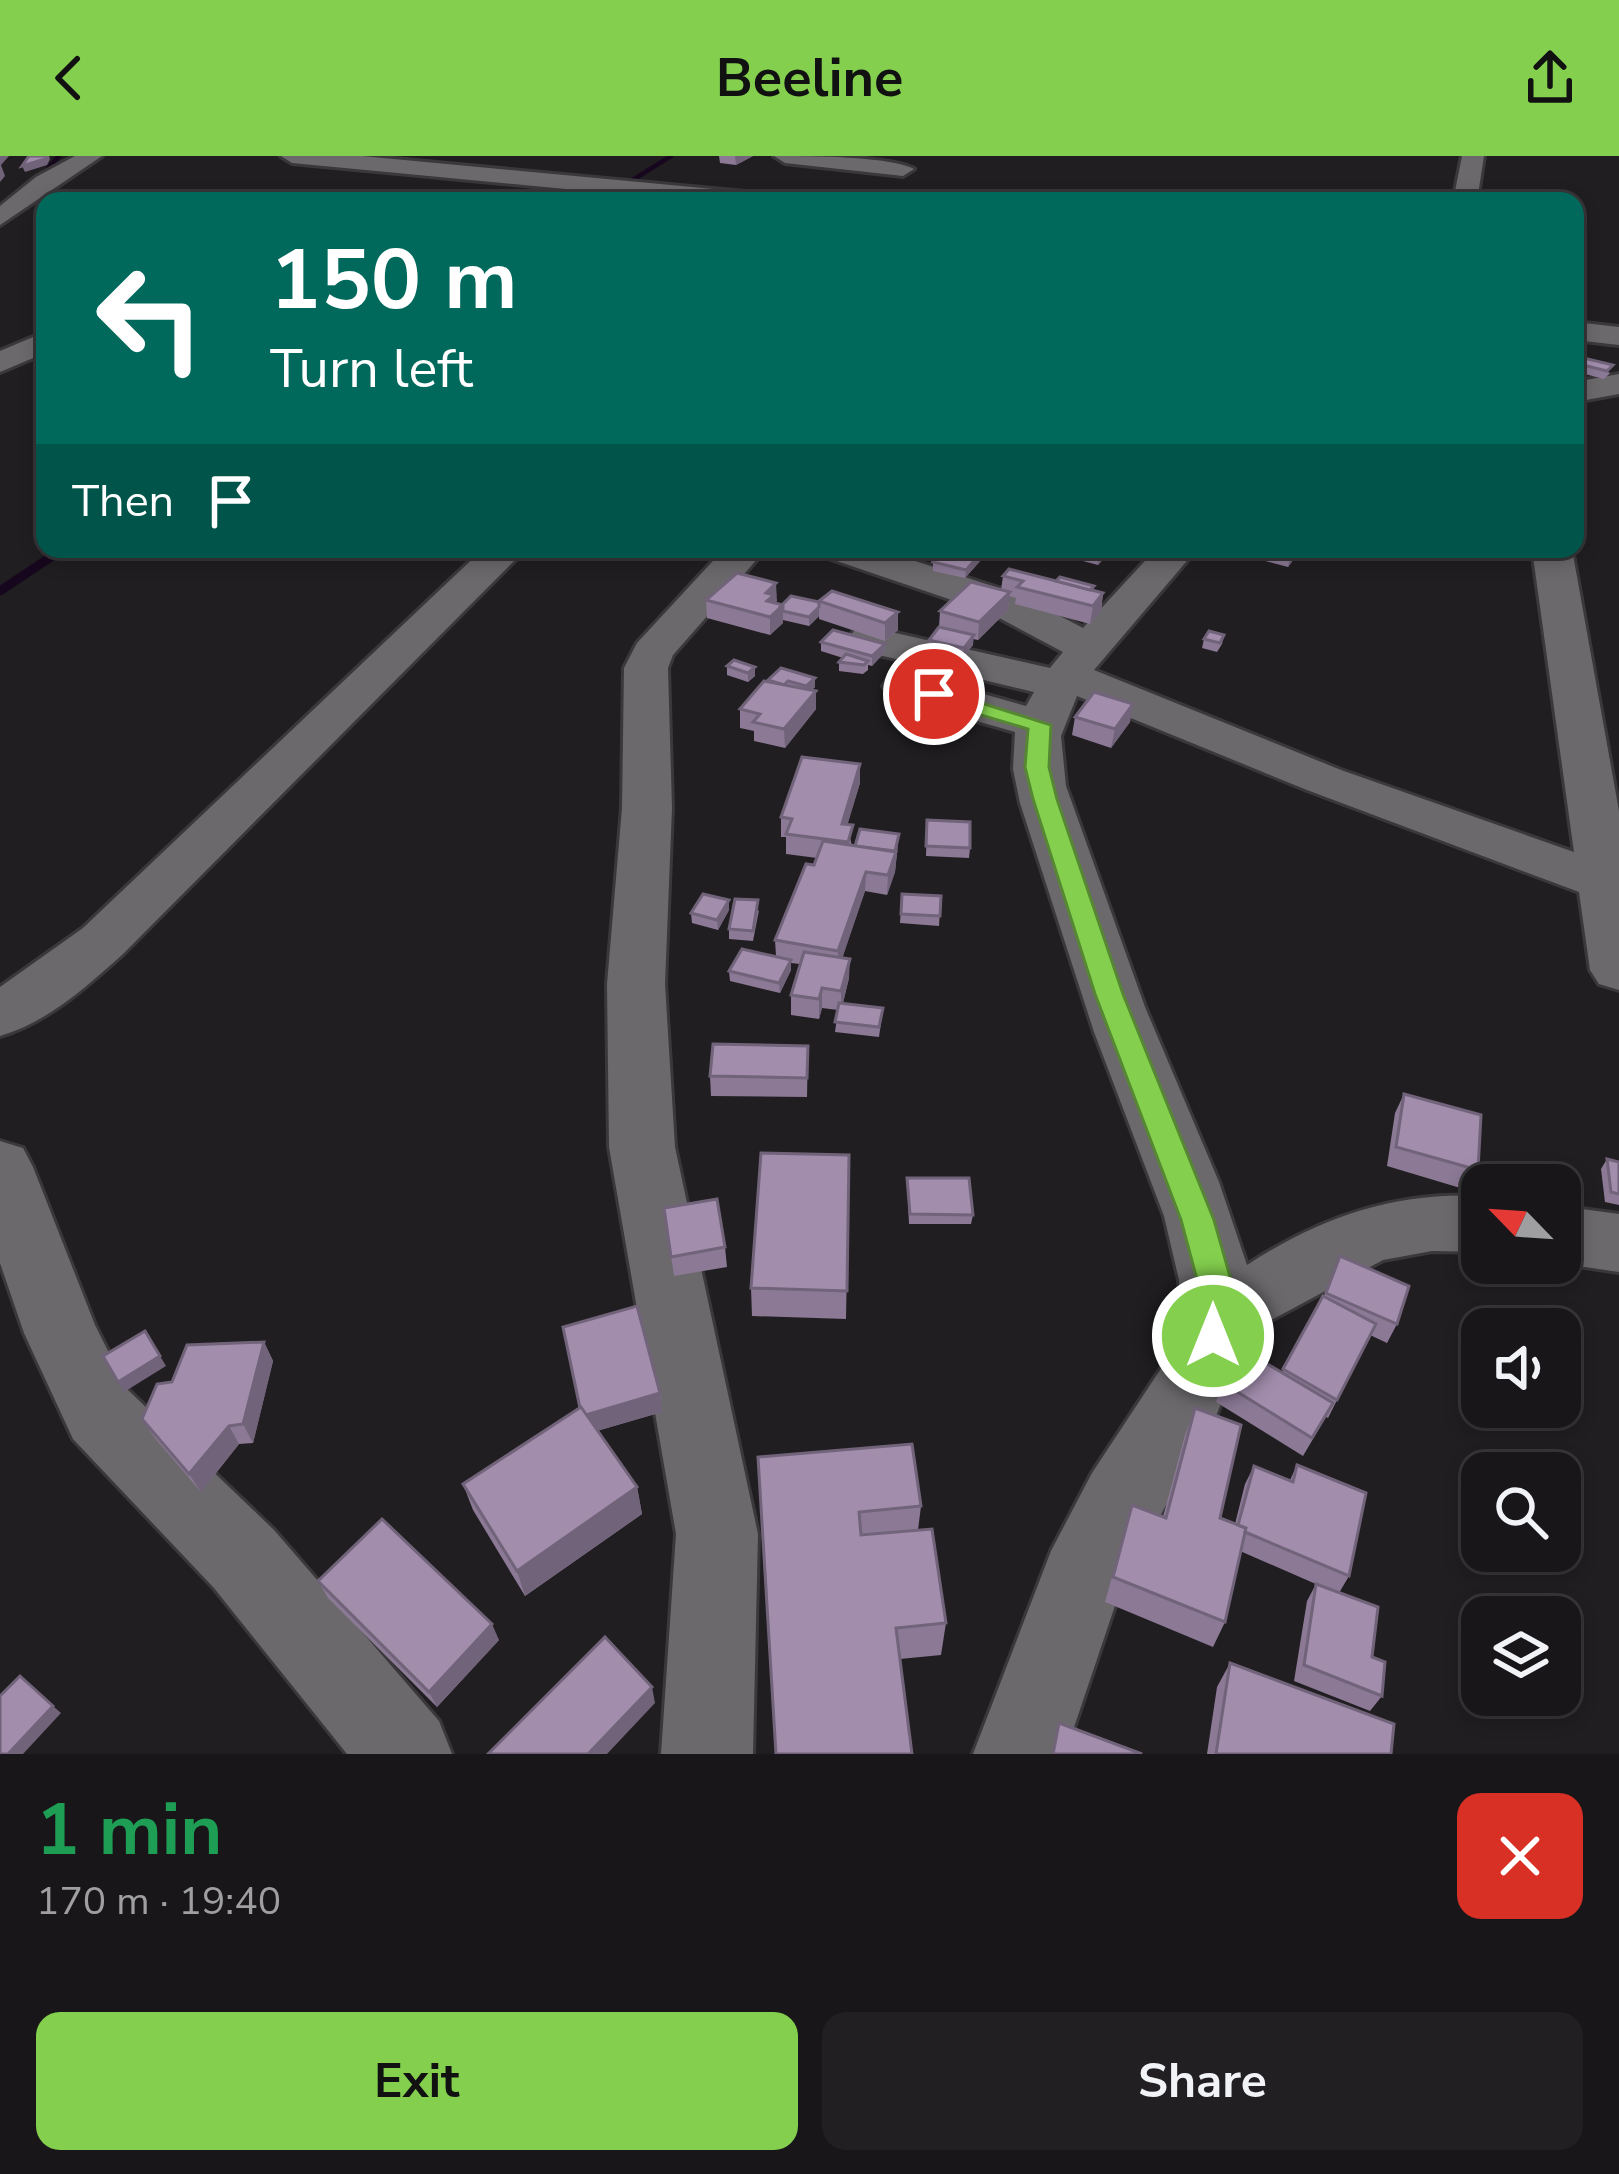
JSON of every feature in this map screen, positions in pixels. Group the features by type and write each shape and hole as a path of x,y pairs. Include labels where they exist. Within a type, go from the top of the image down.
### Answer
{"street":[{"path":"0,218 44,182 91,156"},
{"path":"292,156 410,161 687,192"},
{"path":"784,156 902,170"},
{"path":"1467,192 1473,156"},
{"path":"365,184 410,161"},
{"path":"1584,333 1619,336"},
{"path":"0,363 36,345"},
{"path":"1584,390 1619,384"},
{"path":"0,1015 54,982 103,941 497,558"},
{"path":"707,1754 717,1534 642,1147 636,984 646,808 646,668 652,652 738,558"},
{"path":"866,558 1005,604 1066,684"},
{"path":"1019,1754 1078,1584 1213,1336 1216,1287 1197,1220 1109,994 1037,767 1066,684 1170,558"},
{"path":"1555,558 1597,698 1603,880 1619,970"},
{"path":"870,661 900,684 1066,684 1603,880"},
{"path":"0,1167 61,1333 100,1414 244,1559 406,1754"},
{"path":"1216,1309 1238,1308 1328,1253 1393,1225 1461,1223"},
{"path":"1581,1238 1619,1244"}],"building":[{"path":"29,156 46,156 22,166"},
{"path":"1584,358 1613,365 1607,371 1584,365"},
{"path":"937,558 977,558 966,570 933,562"},
{"path":"1009,569 1103,593 1093,606 1017,587 1023,581 1003,576"},
{"path":"737,573 776,583 766,593 774,595 767,601 783,605 770,617 706,600"},
{"path":"1060,577 1094,586 1090,590 1056,581"},
{"path":"971,582 1010,592 979,622 940,611"},
{"path":"832,591 898,612 885,623 819,601"},
{"path":"791,596 819,602 819,607 809,617 783,611 783,605 779,608"},
{"path":"939,627 974,635 964,648 929,640"},
{"path":"833,630 885,644 872,656 821,642"},
{"path":"1209,631 1224,635 1220,643 1204,639"},
{"path":"846,654 868,661 864,665 839,662"},
{"path":"734,660 755,667 748,673 727,666"},
{"path":"781,668 815,678 806,686 768,680"},
{"path":"764,681 816,691 784,729 753,722 760,714 740,709"},
{"path":"1094,692 1133,704 1115,729 1075,717"},
{"path":"802,757 860,764 842,824 853,825 848,842 786,834 792,819 781,817"},
{"path":"927,820 970,822 970,848 926,846"},
{"path":"860,829 899,834 895,851 855,846"},
{"path":"823,841 896,852 888,875 866,872 838,951 775,940 806,864 814,865"},
{"path":"703,894 729,900 717,920 691,913"},
{"path":"902,894 941,896 940,916 901,914"},
{"path":"735,899 758,900 753,931 729,929"},
{"path":"742,949 791,960 779,983 729,971"},
{"path":"804,952 850,959 841,991 822,988 819,999 791,995"},
{"path":"839,1003 883,1008 879,1027 835,1022"},
{"path":"713,1044 808,1046 807,1078 710,1076"},
{"path":"1404,1094 1481,1115 1478,1164 1461,1165 1396,1147"},
{"path":"761,1153 849,1155 847,1291 751,1288"},
{"path":"1607,1159 1619,1162 1619,1194 1611,1192"},
{"path":"907,1178 969,1178 973,1215 910,1214"},
{"path":"717,1199 725,1247 671,1257 664,1208"},
{"path":"1340,1256 1409,1286 1397,1324 1326,1293"},
{"path":"1323,1296 1376,1324 1337,1400 1283,1369"},
{"path":"637,1306 660,1393 586,1415 580,1408 563,1327"},
{"path":"145,1331 160,1356 118,1382 103,1356"},
{"path":"264,1342 243,1424 229,1426 189,1474 142,1419 157,1384 172,1382 187,1345"},
{"path":"1244,1350 1333,1403 1312,1438 1223,1383"},
{"path":"581,1407 637,1487 517,1571 463,1484"},
{"path":"1195,1408 1241,1425 1220,1518 1246,1528 1225,1622 1113,1577 1132,1505 1166,1518"},
{"path":"912,1444 921,1506 859,1512 861,1535 932,1529 946,1623 896,1628 912,1754 776,1754 758,1457"},
{"path":"1297,1465 1366,1493 1349,1576 1238,1525 1254,1466 1293,1482"},
{"path":"382,1519 492,1624 429,1692 318,1581"},
{"path":"1316,1584 1378,1607 1372,1657 1385,1662 1382,1696 1304,1665"},
{"path":"605,1637 652,1687 588,1754 488,1754"},
{"path":"1230,1663 1394,1724 1391,1754 1216,1754"},
{"path":"20,1676 53,1706 8,1754 0,1754 0,1696"},
{"path":"1059,1723 1142,1754 1053,1754"}],"waterway":[{"path":"36,182 59,156"},
{"path":"613,192 671,156"},
{"path":"0,591 50,558"}],"route":[{"path":"934,694 1040,725 1037,767 1045,799 1109,994 1197,1220 1216,1287 1213,1336"}]}
